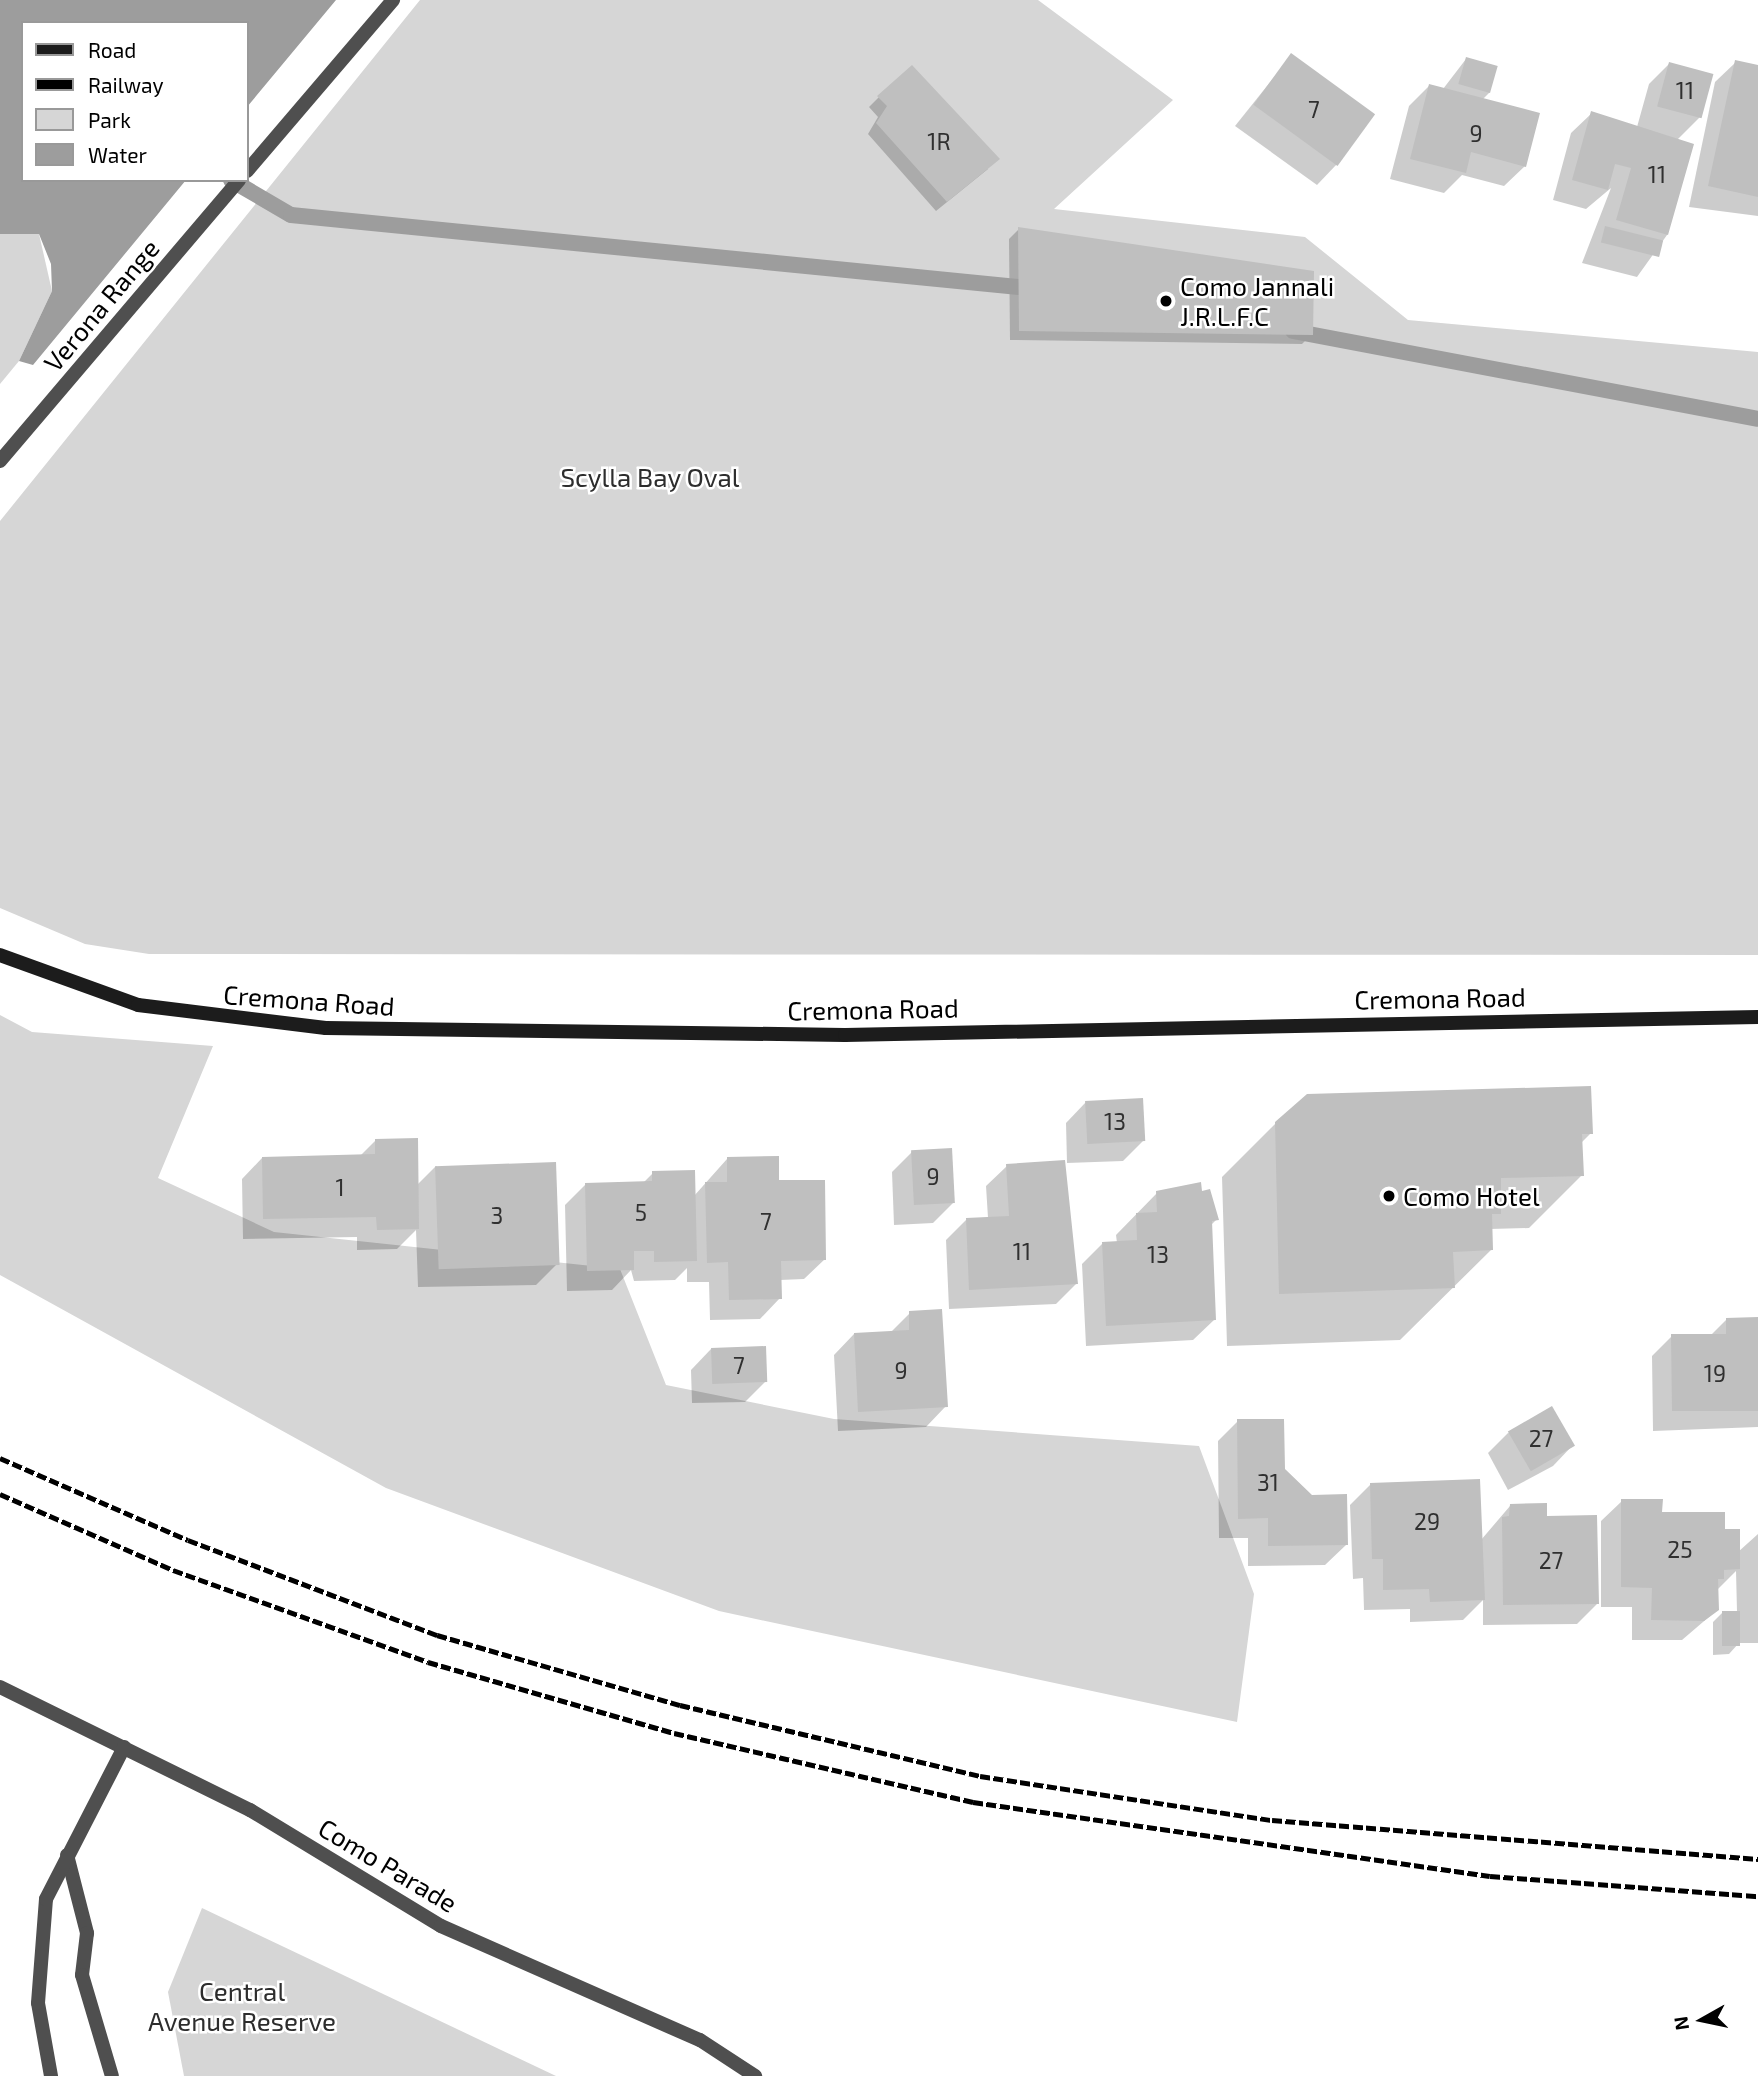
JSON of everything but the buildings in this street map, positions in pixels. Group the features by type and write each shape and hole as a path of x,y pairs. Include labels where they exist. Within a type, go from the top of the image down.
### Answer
{"street":[{"path":"248,170 393,0"},
{"name":"Verona Range","path":"0,461 237,182"},
{"name":"Cremona Road","path":"0,955 138,1005 350,1029 845,1035 1758,1017"},
{"name":"Como Parade","path":"0,1687 250,1811 441,1926 700,2040 755,2076"},
{"path":"51,2076 38,2003 37,1951 46,1899 66,1855 124,1747"},
{"path":"66,1855 87,1933 82,1975 112,2076"}],"green space":[{"name":"Scylla Bay Oval","path":"420,0 1038,0 1173,100 1054,209 1305,237 1408,320 1758,352 1758,955 149,954 85,944 0,908 0,521"},
{"path":"0,234 39,234 52,291 19,361 0,384"},
{"path":"0,1015 32,1032 213,1046 158,1178 274,1232 620,1269 666,1385 834,1419 1199,1446 1254,1594 1237,1722 719,1611 386,1488 0,1275"},
{"name":"Central Avenue Reserve","path":"202,1908 556,2076 184,2076 168,1992"}],"water":[{"path":"0,0 336,0 248,106 248,21 21,21 21,182 184,182 33,365 19,361 52,291 51,264 39,234 0,234"}],"waterway":[{"path":"234,182 291,215 1039,289"},
{"path":"1293,331 1758,419"}],"railway":[{"path":"0,1458 188,1540 437,1635 680,1705 980,1776 1272,1820 1758,1859"},
{"path":"0,1494 173,1570 428,1662 674,1733 973,1802 1490,1876 1758,1896"}],"place":[{"name":"Como Jannali J.R.L.F.C","path":"1166,301"},
{"name":"Como Hotel","path":"1389,1196"}]}
